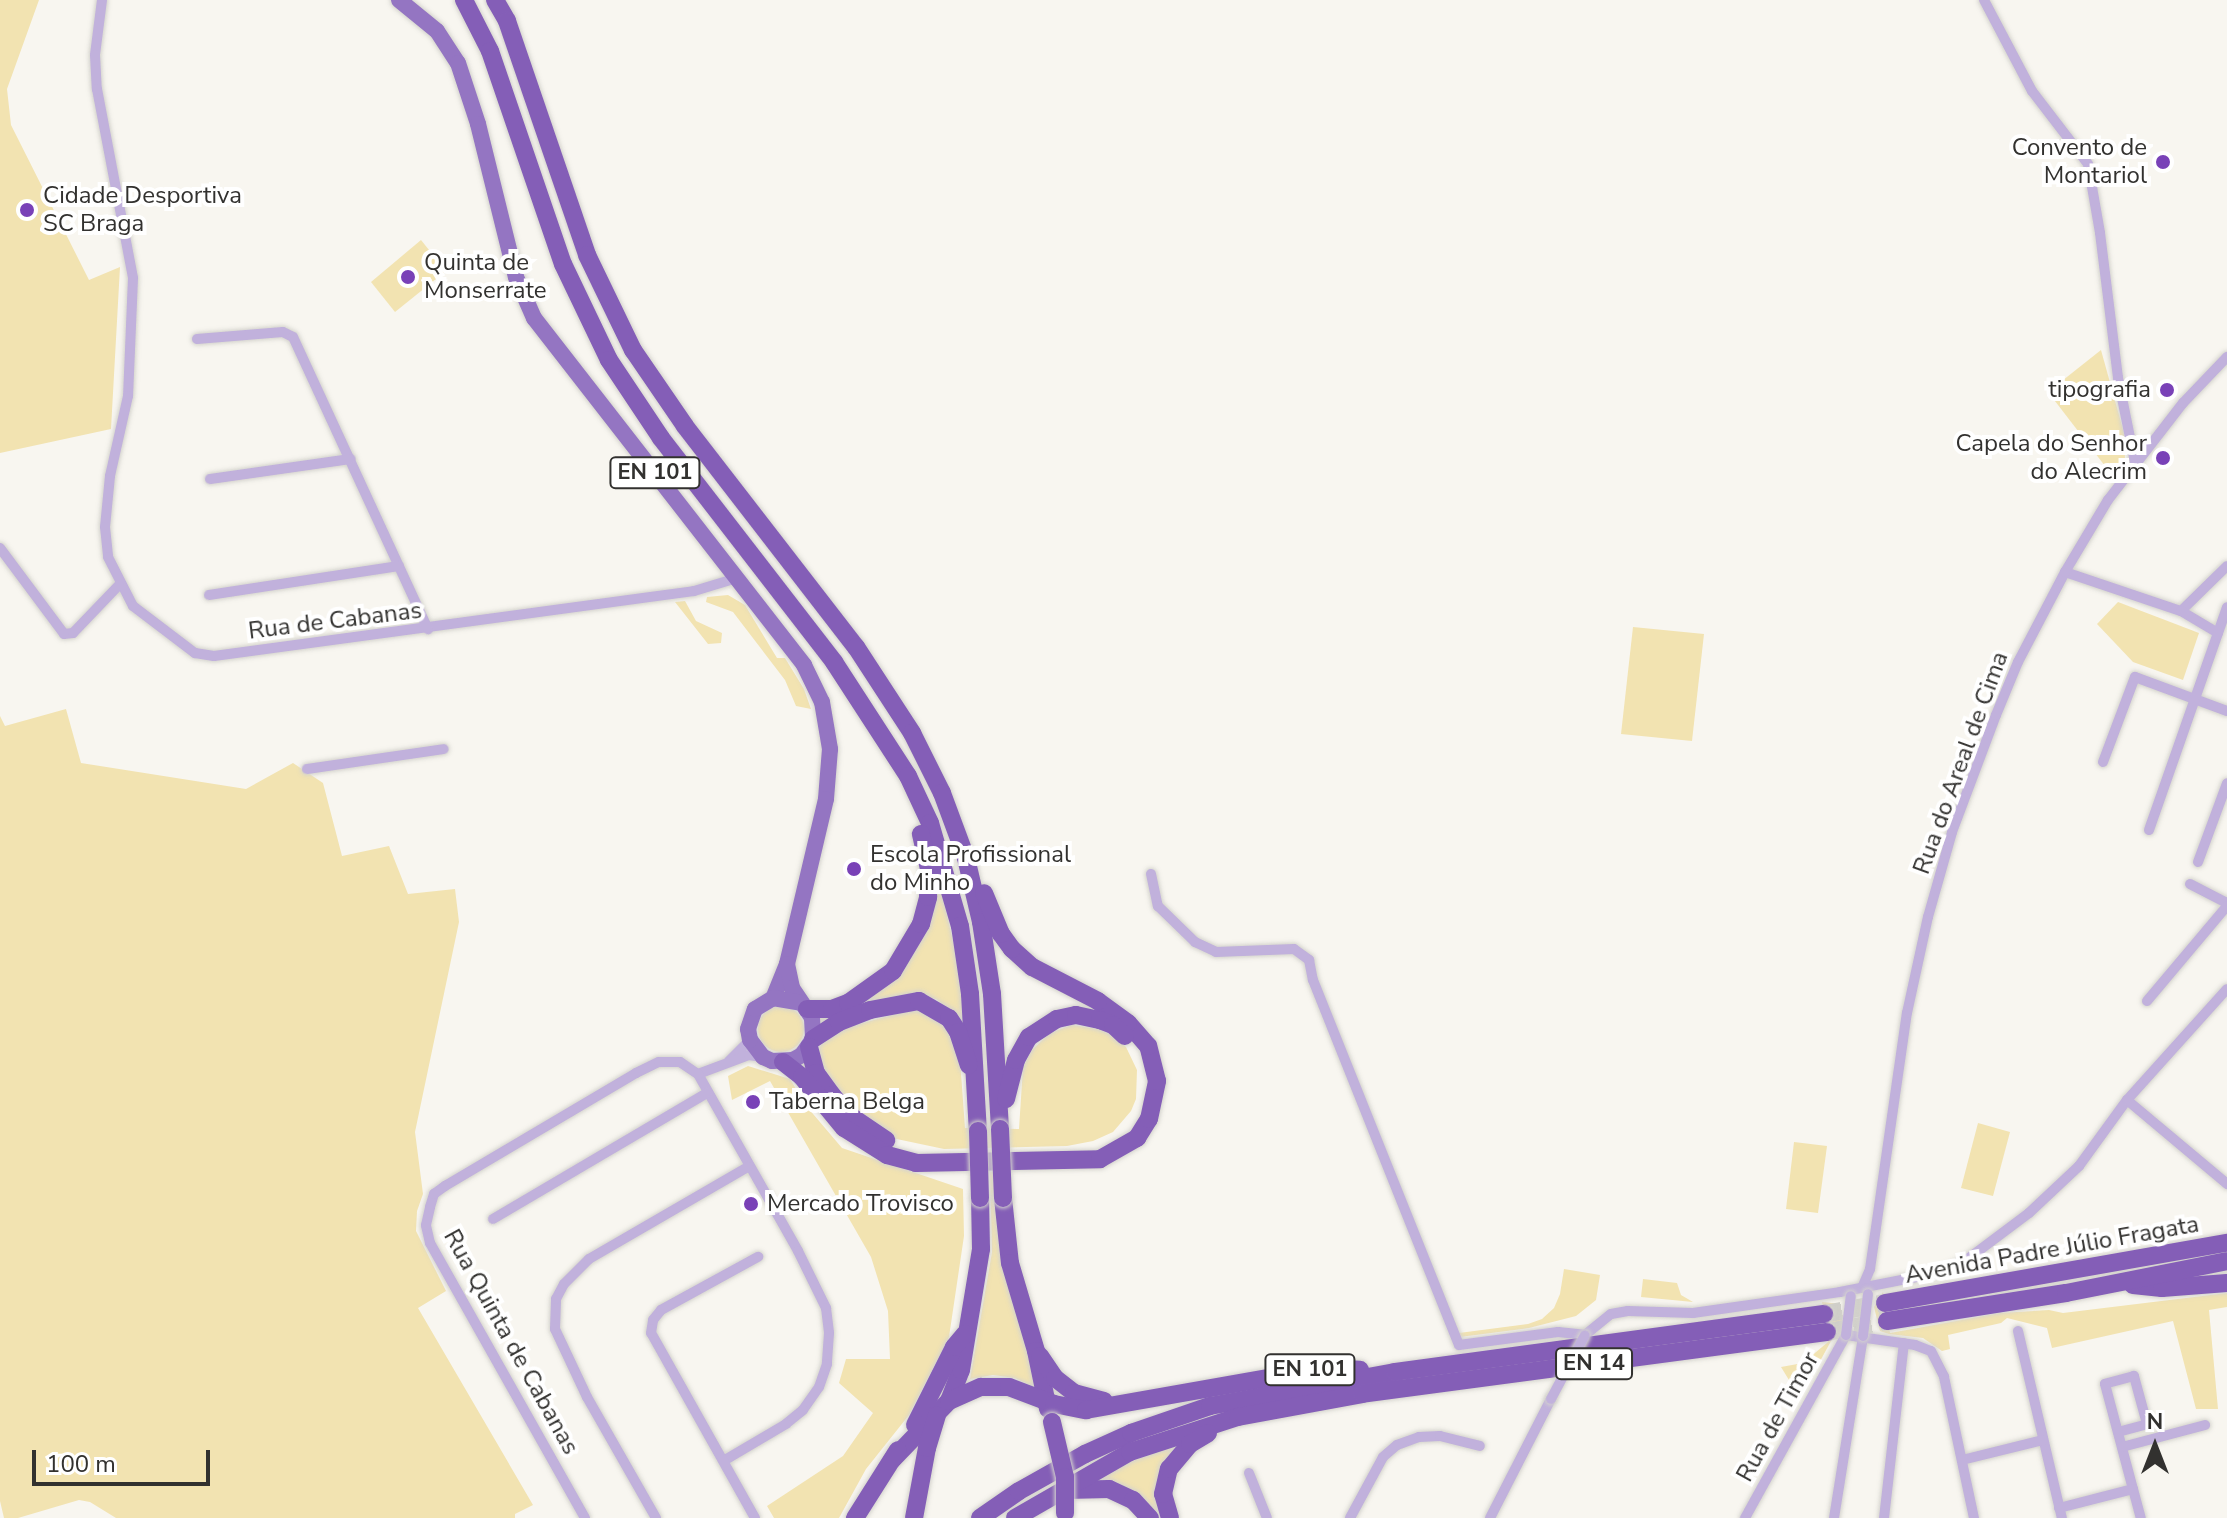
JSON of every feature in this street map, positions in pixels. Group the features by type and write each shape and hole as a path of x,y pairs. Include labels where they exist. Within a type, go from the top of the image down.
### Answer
{"highway":[{"name":"EN 101","path":"464,0 490,51 563,264 609,360 661,438 834,662 880,731 919,799 944,865 964,953 976,1077 981,1249 961,1370 932,1426 914,1518"},
{"name":"EN 101","path":"495,0 507,21 587,255 633,350 685,426 864,659 918,745 942,793 966,858 981,922 992,994 1003,1198 1010,1263 1036,1351 1055,1378 1087,1399 1157,1397 1325,1368 1395,1372"},
{"path":"803,1006 832,1009 867,992 893,971 921,924 928,897 926,845 880,731"},
{"path":"783,1062 802,1077 844,1128 887,1155 916,1163 1100,1159 1137,1138 1149,1119 1157,1081 1148,1046 1140,1033 1118,1015 1032,967 1012,949 997,925 979,875 966,858"},
{"path":"976,1077 949,1018 919,1001 870,1010 839,1022 811,1043 816,1073 860,1124 889,1142 943,1155 1073,1153 1114,1140 1129,1129 1143,1100 1146,1081 1138,1053 1113,1025 1100,1020 1076,1015 1042,1026 1029,1037 1016,1060 1000,1129"},
{"name":"Avenida Padre Júlio Fragata","path":"1875,1302 2227,1243"},
{"name":"Avenida Padre Júlio Fragata","path":"1875,1302 2111,1283 2227,1261"},
{"path":"2111,1283 2162,1288 2227,1283"},
{"name":"EN 14","path":"980,1518 1052,1471 1153,1424 1271,1392 1490,1359 1825,1323 1568,1368 1362,1394 1238,1417 1130,1452 1015,1518"},
{"path":"855,1518 924,1412 954,1347 965,1334"},
{"path":"1036,1351 1045,1401 1065,1477 1065,1518"},
{"path":"892,1460 944,1406 969,1390 994,1386 1023,1390 1045,1401 1086,1410 1157,1397"},
{"path":"1170,1518 1164,1482 1175,1458 1190,1444 1238,1417"},
{"path":"1056,1493 1109,1489 1133,1500 1150,1518"}],"main road":[{"name":"EN 101","path":"399,0 437,31 458,63 478,124 516,277 534,318 804,665 822,702 830,749 826,799 787,964 773,998 755,1009 748,1029 750,1040"},
{"path":"750,1040 763,1057 783,1062 802,1055 811,1043 812,1018 803,1006 787,964"},
{"path":"773,998 803,1006"}],"street":[{"name":"Rua de Cabanas","path":"102,0 95,55 97,89 133,278 128,396 105,527 108,557 119,585 133,606 167,634 202,655 428,629 694,591 737,578"},
{"path":"1984,0 2032,91 2088,164 2118,378 2135,462"},
{"path":"197,339 283,332 293,337 428,629"},
{"name":"Rua do Areal de Cima","path":"1834,1518 1863,1336 1875,1302 1870,1269 1907,1013 1952,832 2018,662 2065,572 2135,462 2227,357"},
{"path":"210,479 351,459"},
{"path":"0,548 64,634 73,633 119,585"},
{"path":"209,595 399,566"},
{"path":"2181,611 2227,566"},
{"path":"2065,572 2181,611 2218,633"},
{"path":"2149,830 2227,607"},
{"path":"2103,762 2135,677 2227,711"},
{"path":"307,769 444,749"},
{"path":"2198,862 2227,783"},
{"path":"1151,874 1158,906 1195,942 1216,952 1294,949 1309,960 1313,980 1459,1345 1558,1332 1585,1335"},
{"path":"2147,1001 2227,904 2190,884"},
{"path":"1490,1518 1585,1335 1611,1314 1628,1311 1693,1313 1875,1302 1943,1272 1973,1255 2029,1213 2079,1166 2127,1100 2227,989"},
{"path":"729,1061 750,1040"},
{"path":"725,1460 786,1424 803,1410 819,1387 827,1364 826,1308 698,1074 749,1055 763,1057"},
{"name":"Rua Quinta de Cabanas","path":"585,1518 430,1243 426,1225 430,1207 434,1194 445,1186 636,1073 659,1062 680,1062 698,1074"},
{"path":"493,1219 707,1093"},
{"path":"2127,1100 2227,1184"},
{"path":"656,1518 587,1397 555,1329 556,1299 564,1284 589,1259 748,1167"},
{"path":"755,1518 725,1460 653,1339 652,1325 661,1310 758,1257"},
{"path":"1875,1302 1851,1296 1846,1335 1923,1347 1938,1361 1974,1518"},
{"path":"2018,1331 2060,1513 2133,1489"},
{"name":"Rua de Timor","path":"1745,1518 1846,1335"},
{"path":"1884,1518 1904,1343"},
{"path":"2118,1432 2147,1424 2134,1376 2105,1384 2141,1518"},
{"path":"2122,1447 2205,1425"},
{"path":"1350,1518 1383,1457 1397,1445 1419,1437 1440,1436 1480,1446"},
{"path":"1962,1460 2043,1440"},
{"path":"1249,1473 1267,1518"}],"shaded area":[{"name":"Cidade Desportiva SC Braga","path":"0,0 39,0 7,89 11,125 89,280 120,267 111,429 0,453"},
{"name":"Quinta de Monserrate","path":"421,240 446,271 395,312 371,282"},
{"path":"2101,350 2124,433 2125,459 2115,479 2048,392"},
{"path":"728,595 745,605 777,658 785,658 804,689 811,709 796,706 785,680 733,612 706,602 707,597"},
{"path":"685,601 696,621 722,633 721,643 708,644 675,602"},
{"path":"2118,602 2199,633 2183,680 2133,662 2097,624"},
{"path":"1633,627 1704,634 1692,741 1621,734"},
{"path":"66,709 81,763 246,789 293,763 323,783 342,856 389,846 408,894 455,889 459,922 415,1132 423,1194 417,1211 416,1231 446,1291 418,1308 533,1505 515,1514 515,1518 116,1518 90,1502 79,1500 18,1518 4,1518 0,1501 0,716 5,726"},
{"path":"938,877 957,958 965,1022 936,999 918,995 820,1026 818,1016 871,994"},
{"path":"781,1006 798,1012 804,1029 798,1046 781,1052 764,1046 758,1029 764,1012"},
{"path":"911,1010 930,1013 947,1024 959,1046 965,1128 1019,1129 1023,1067 1032,1050 1050,1033 1072,1025 1098,1029 1112,1035 1126,1047 1137,1070 1136,1099 1131,1111 1113,1132 1093,1141 1067,1146 944,1149 892,1138 872,1128 834,1091 816,1055 823,1041 837,1030"},
{"path":"748,1066 790,1079 808,1108 842,1148 963,1189 964,1236 949,1337 909,1415 866,1469 839,1518 774,1518 767,1506 843,1456 873,1413 839,1383 846,1359 890,1359 888,1311 871,1257 770,1081 732,1100 728,1076"},
{"path":"1978,1123 2010,1132 1993,1196 1961,1188"},
{"path":"1794,1142 1827,1146 1818,1213 1786,1209"},
{"path":"990,1172 997,1172 1040,1390 1015,1378 993,1375 970,1379 992,1252"},
{"path":"1564,1269 1600,1275 1596,1300 1576,1316 1529,1328 1460,1337 1459,1333 1528,1324 1542,1319 1554,1308"},
{"path":"1643,1279 1677,1283 1681,1295 1693,1302 1641,1297"},
{"path":"1883,1292 1890,1333 2000,1313 2049,1310 2063,1313 2227,1293 2227,1307 2209,1310 2218,1409 2196,1409 2173,1321 2052,1348 2047,1328 2007,1318 2001,1323 1948,1335 1950,1349 1942,1351 1923,1338 1889,1334 1880,1331 1874,1307"},
{"path":"1822,1302 1840,1304 1843,1319 1800,1398 1781,1367 1803,1363 1828,1342"},
{"path":"1179,1445 1161,1518 1138,1493 1099,1478 1126,1463"}],"tunnel":[{"path":"1824,1314 1885,1303"},
{"path":"1827,1332 1887,1321"}],"place":[{"name":"Convento de Montariol","path":"2163,162"},
{"name":"Cidade Desportiva SC Braga","path":"27,210"},
{"name":"Quinta de Monserrate","path":"408,277"},
{"name":"tipografia","path":"2167,390"},
{"name":"Capela do Senhor do Alecrim","path":"2163,458"},
{"name":"Escola Profissional do Minho","path":"854,869"},
{"name":"Taberna Belga","path":"753,1102"},
{"name":"Mercado Trovisco","path":"751,1204"}]}
